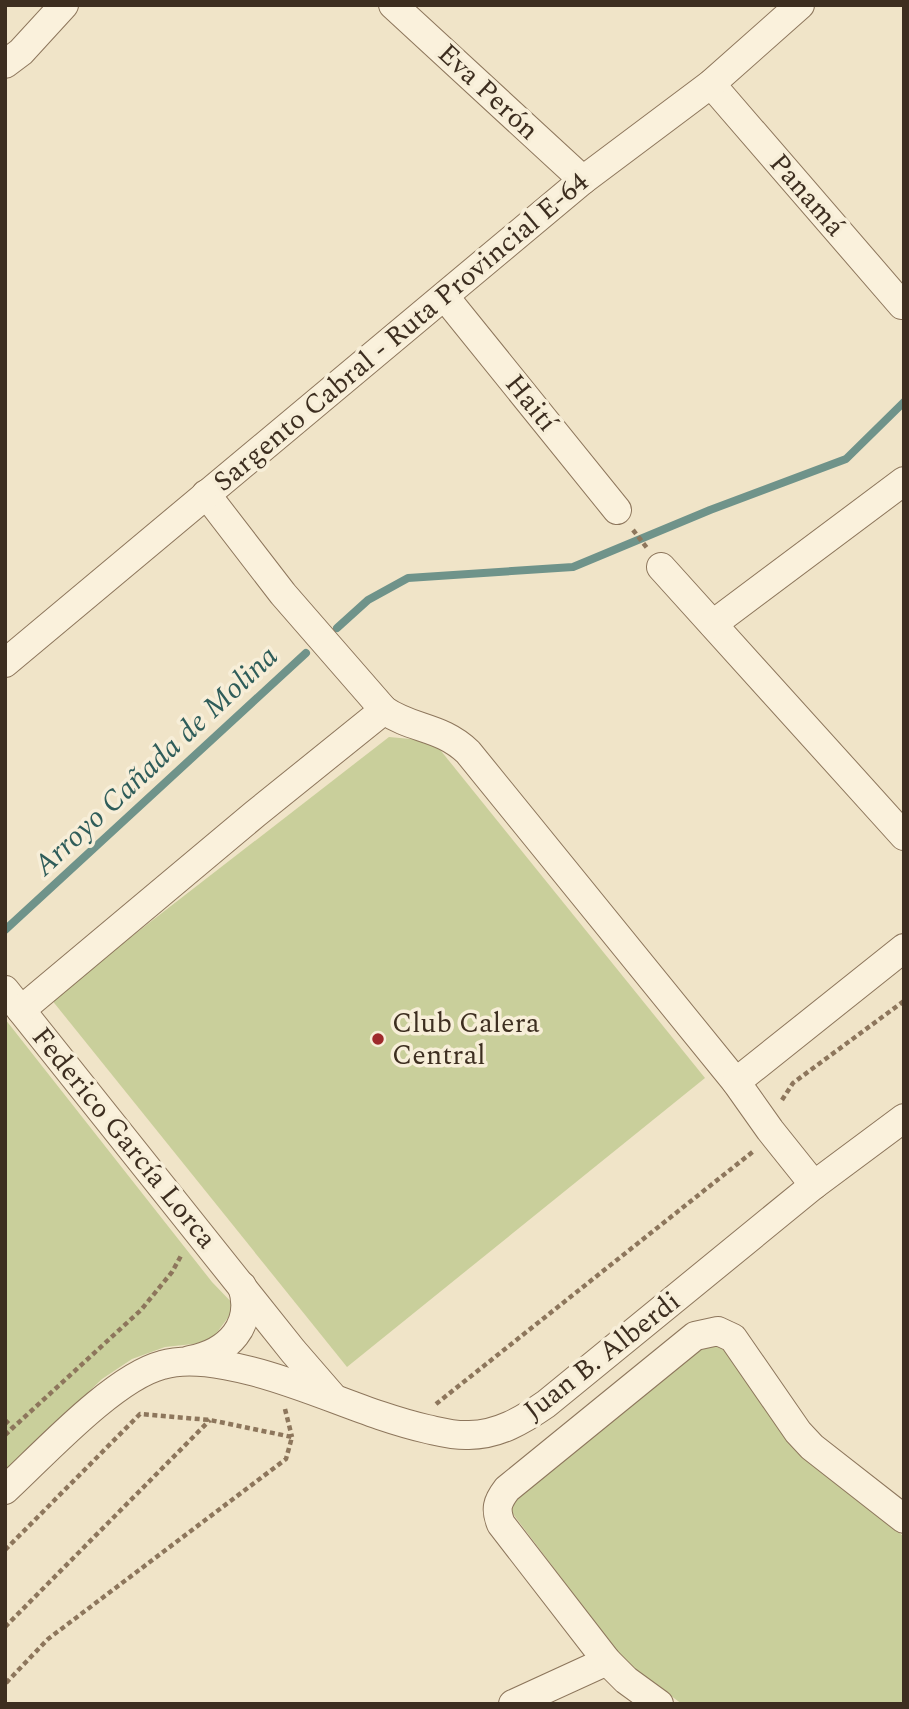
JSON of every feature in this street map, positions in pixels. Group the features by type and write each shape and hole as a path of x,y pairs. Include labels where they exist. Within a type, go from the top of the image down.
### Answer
{"street":[{"path":"5,64 21,52 64,5"},
{"name":"Eva Perón","path":"393,5 583,180"},
{"name":"Sargento Cabral - Ruta Provincial E-64","path":"5,663 583,180 711,84 800,5"},
{"name":"Panamá","path":"711,84 902,305"},
{"name":"Haití","path":"445,297 617,510"},
{"path":"713,624 904,481"},
{"path":"205,494 284,594 384,710 398,720 441,732 468,752 736,1082 814,1185"},
{"path":"661,567 904,836"},
{"path":"13,1000 244,823 384,710"},
{"path":"736,1082 904,947"},
{"name":"Federico García Lorca","path":"13,1000 333,1398"},
{"name":"Juan B. Alberdi","path":"5,1490 113,1391 143,1372 163,1364 181,1362 231,1366 277,1378 394,1421 449,1434 469,1436 505,1428 546,1404 814,1185 904,1118"},
{"path":"181,1362 211,1354 230,1340 246,1316 247,1301 242,1286"},
{"path":"659,1704 626,1680 607,1661 501,1524 496,1512 498,1500 508,1489 695,1336 718,1331 733,1338 798,1432 812,1447 904,1519"},
{"path":"513,1704 607,1661"}],"path":[{"path":"617,510 661,567"},
{"path":"428,1412 761,1144 770,1130 782,1098 793,1083 904,1001"},
{"path":"5,1435 141,1310 172,1272 195,1228"},
{"path":"5,1550 140,1414 210,1420 292,1437 286,1459 48,1639 5,1684"},
{"path":"5,1420 13,1428"},
{"path":"5,1627 210,1420"}],"green space":[{"name":"Club Calera Central","path":"389,737 433,741 705,1078 347,1367 51,999"},
{"path":"5,1019 212,1282 236,1307 215,1335 202,1343 165,1347 132,1359 102,1379 5,1472"},
{"path":"707,1344 724,1347 798,1444 904,1537 904,1704 682,1704 624,1661 510,1510 515,1497"}],"waterway":[{"name":"Arroyo Cañada de Molina","path":"337,628 368,600 408,578 573,567 710,510 846,459 904,402"},
{"name":"Arroyo Cañada de Molina","path":"5,930 306,653"}],"place":[{"name":"Club Calera Central","path":"378,1039"}]}
